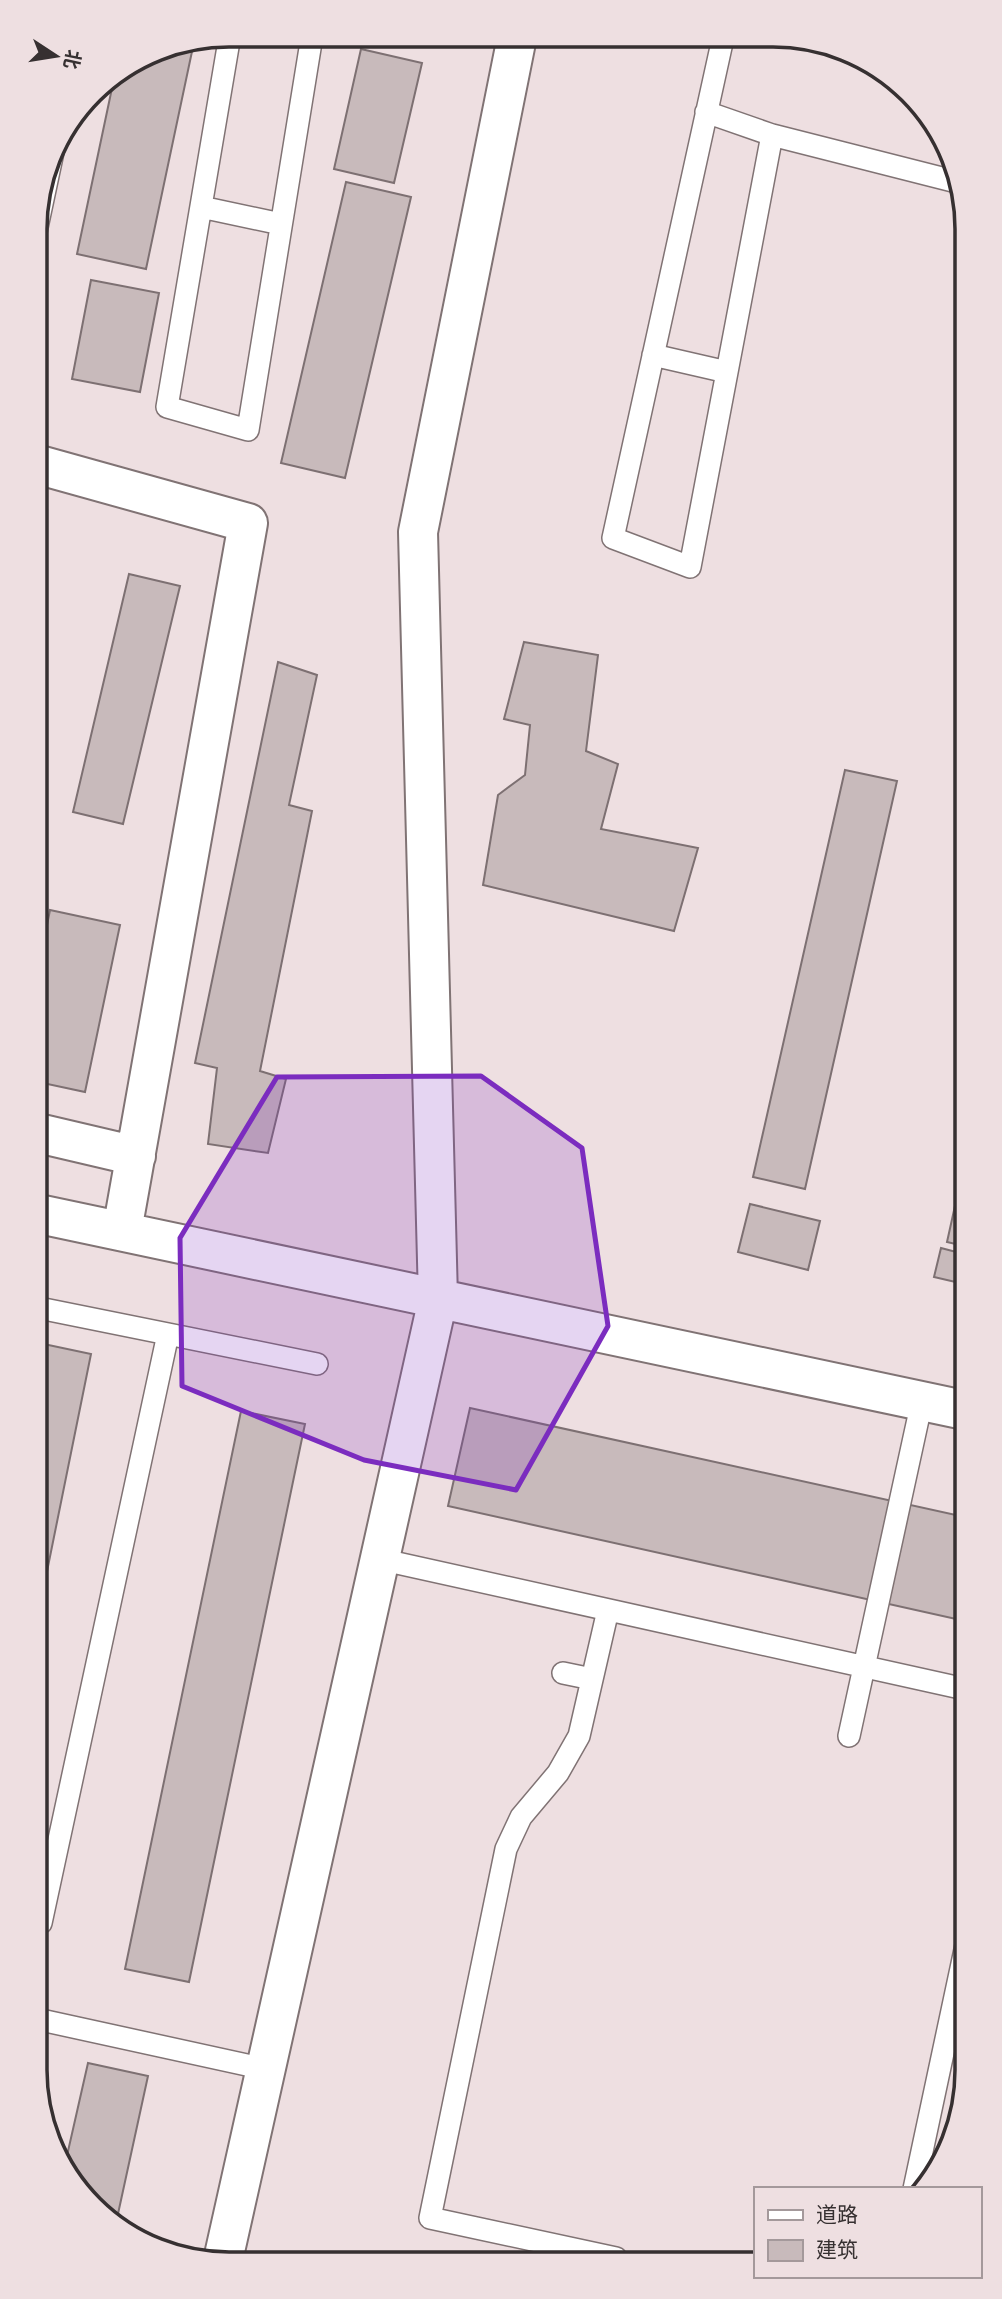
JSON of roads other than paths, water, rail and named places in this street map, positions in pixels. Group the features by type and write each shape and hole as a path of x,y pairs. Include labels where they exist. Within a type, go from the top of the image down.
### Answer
{"street":[{"path":"225,2252 438,1298 418,532 515,47"},
{"path":"48,467 247,523 122,1231"},
{"path":"48,1135 136,1156"},
{"path":"47,1216 954,1408"}],"lane":[{"path":"721,47 613,538 690,567 772,135"},
{"path":"228,48 167,407 248,430 310,48"},
{"path":"706,112 772,135 948,180"},
{"path":"201,207 281,224"},
{"path":"653,355 727,372"},
{"path":"47,1310 317,1364"},
{"path":"47,1895 168,1334"},
{"path":"849,1736 922,1401"},
{"path":"379,1559 954,1687"},
{"path":"588,2252 430,2218 506,1849 521,1817 558,1773 579,1736 608,1610"},
{"path":"563,1673 592,1679"},
{"path":"915,2183 954,2001"},
{"path":"47,2021 265,2069"}]}
